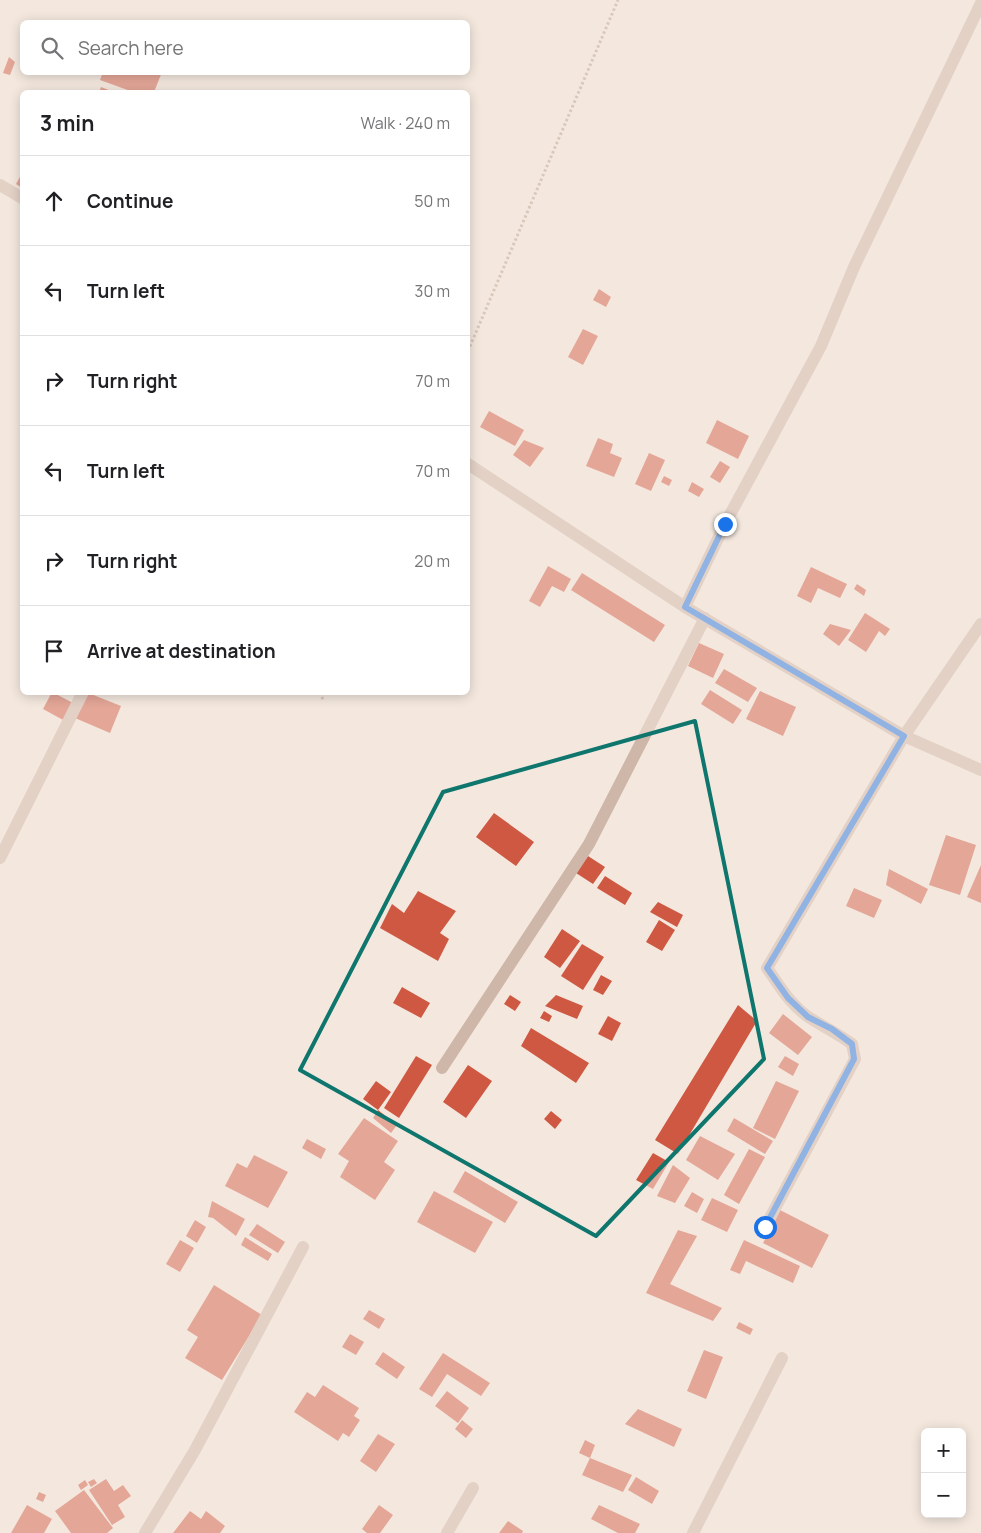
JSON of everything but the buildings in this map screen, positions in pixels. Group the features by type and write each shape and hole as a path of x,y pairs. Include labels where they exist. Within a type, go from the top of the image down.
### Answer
{"street":[{"path":"685,607 725,524 821,346 854,267 981,3"},
{"path":"0,184 20,197"},
{"path":"470,465 685,607 904,736 981,770"},
{"path":"442,1068 589,844 705,618"},
{"path":"765,1227 854,1059 852,1044 832,1029 808,1017 788,998 767,968 904,736 981,624"},
{"path":"0,858 82,695"},
{"path":"145,1533 195,1450 303,1247"},
{"path":"693,1533 782,1358"},
{"path":"447,1533 473,1488"}],"path":[{"path":"470,345 618,0"},
{"path":"322,695 323,701"}],"highlighted area":[{"path":"695,721 764,1059 596,1236 300,1070 443,792"}],"route":[{"path":"725,524 685,607 904,736 767,968 788,998 808,1017 832,1029 852,1044 854,1059 765,1227"}]}
